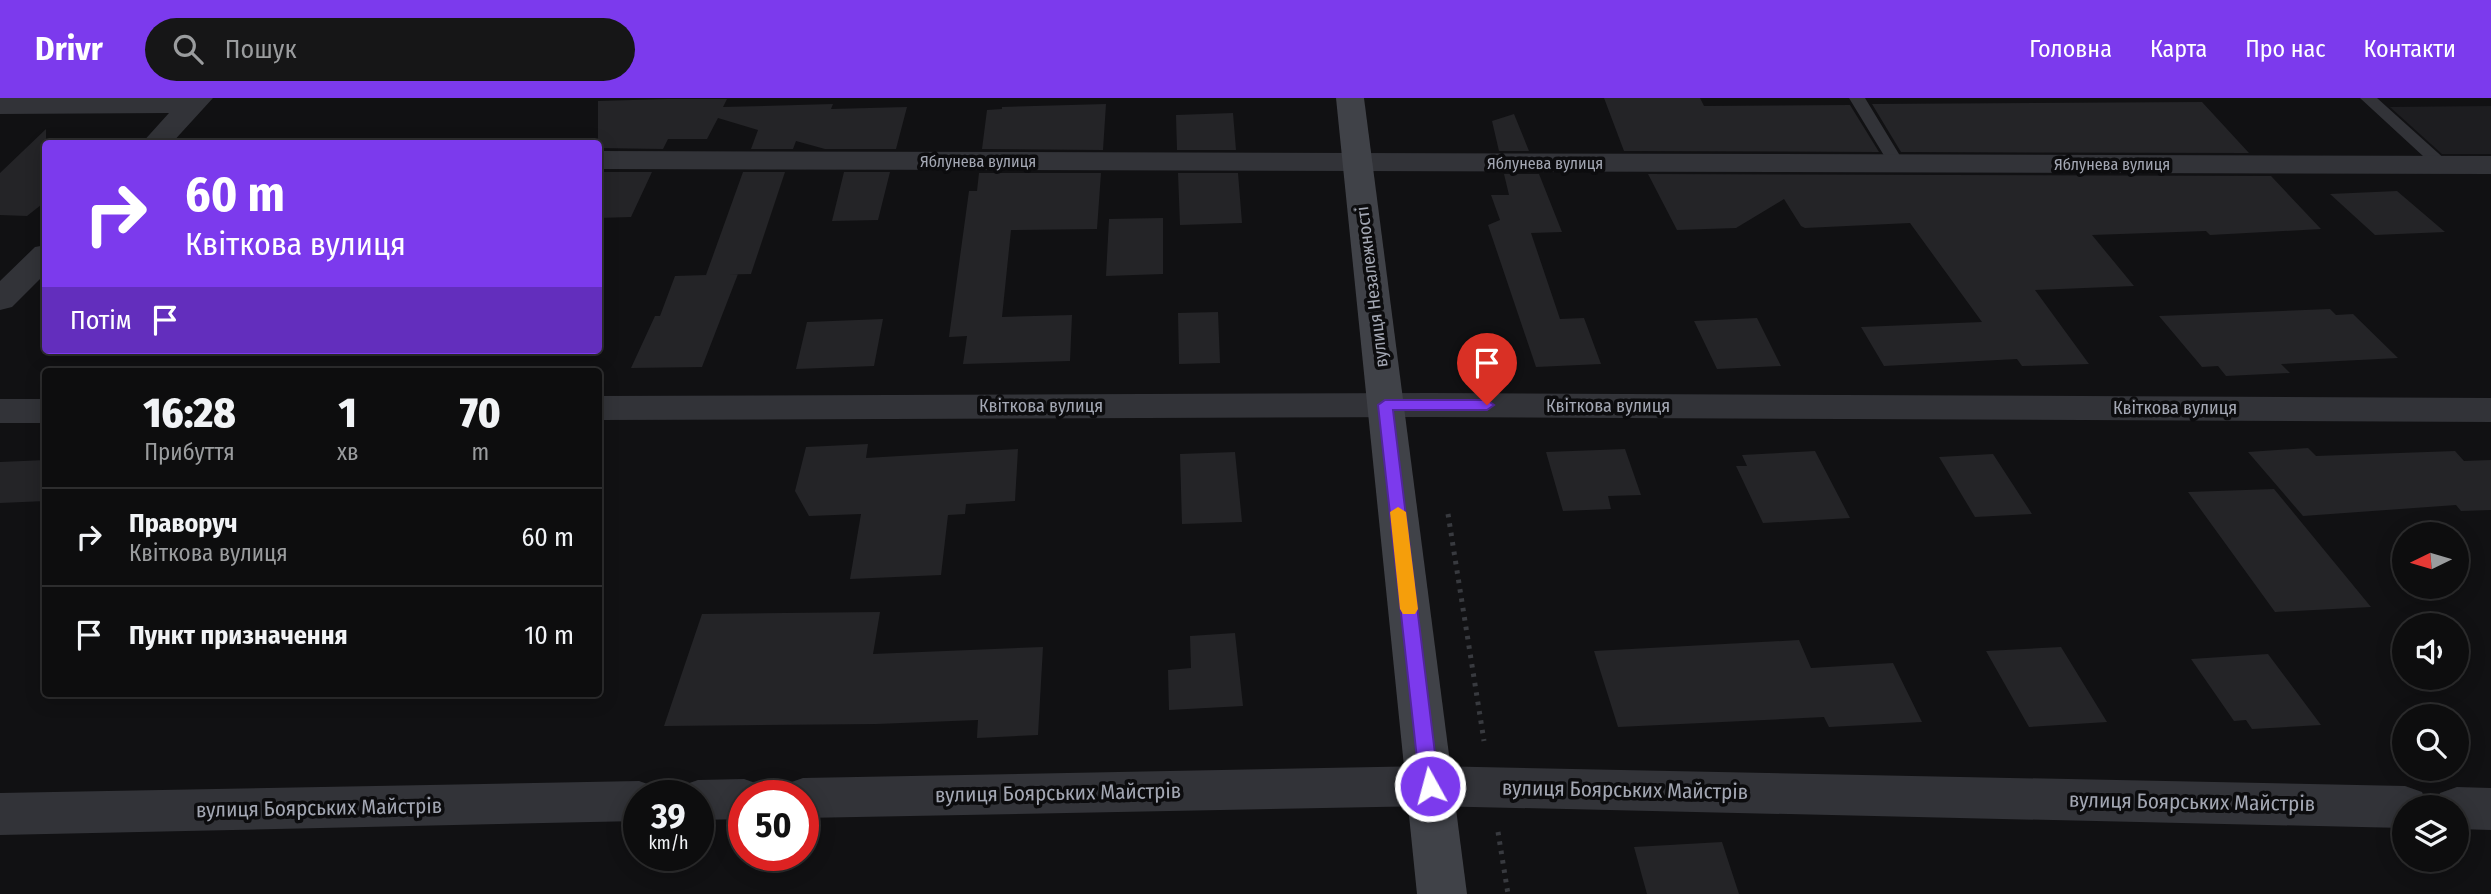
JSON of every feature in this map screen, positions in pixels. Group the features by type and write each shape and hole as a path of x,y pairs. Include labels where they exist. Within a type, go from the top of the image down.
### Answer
{"main road":[{"name":"вулиця Незалежності","path":"1350,98 1442,894"}],"street":[{"path":"0,106 197,101"},
{"path":"159,140 197,101"},
{"name":"Яблунева вулиця","path":"602,160 2491,165"},
{"path":"0,300 42,258"},
{"name":"Квіткова вулиця","path":"602,408 1385,405 2491,410"},
{"path":"0,411 42,411"},
{"name":"вулиця Боярських Майстрів","path":"819,798 1430,786 2392,807"},
{"name":"вулиця Боярських Майстрів","path":"0,814 623,802"},
{"path":"2469,808 2491,809"}],"lane":[{"path":"1857,98 1897,163"},
{"path":"2368,98 2442,164"}],"path":[{"path":"1446,500 1508,894"}],"shaded area":[{"path":"2491,106 2491,154 2442,154 2390,107"}],"building":[{"path":"1604,98 1700,98 1704,106 1850,105 1879,152 1624,151"},
{"path":"727,99 723,107 833,104 831,109 907,107 896,149 825,149 796,141 793,149 751,149 758,130 718,118 707,139 668,139 663,149 602,148 602,140 598,140 598,101"},
{"path":"2202,102 2249,153 1901,152 1872,104"},
{"path":"1106,104 1103,150 982,149 987,110 1002,107"},
{"path":"1233,113 1236,150 1177,150 1176,115"},
{"path":"1514,114 1529,151 1499,151 1492,121"},
{"path":"46,129 46,140 42,140 42,204 27,216 0,215 0,173"},
{"path":"602,172 652,172 631,217 602,218"},
{"path":"743,172 785,172 751,274 706,275"},
{"path":"844,172 890,172 878,220 832,221"},
{"path":"979,173 1101,173 1097,229 1011,230 1002,317 1072,315 1070,361 963,364 967,336 949,337 969,191 977,191"},
{"path":"1178,173 1238,173 1242,223 1180,225"},
{"path":"1504,174 1539,174 1562,232 1531,233 1560,319 1584,318 1601,364 1536,367 1488,225 1500,220 1491,195 1509,195"},
{"path":"1648,174 2271,176 2321,229 2210,235 2206,231 2092,235 2134,286 2035,290 2089,364 2022,366 2017,359 1884,366 1861,327 1982,322 1910,223 1805,228 1784,199 1736,228 1677,230"},
{"path":"2397,191 2445,232 2375,235 2330,194"},
{"path":"1163,218 1163,274 1106,276 1109,219"},
{"path":"738,274 702,367 631,368 655,316 660,316 675,276"},
{"path":"2330,309 2336,315 2353,314 2398,358 2281,364 2290,373 2226,376 2218,366 2202,367 2159,316"},
{"path":"1218,312 1220,363 1179,364 1178,313"},
{"path":"1757,318 1781,366 1717,369 1694,321"},
{"path":"883,319 874,366 796,369 807,322"},
{"path":"868,444 866,458 1018,449 1015,501 966,504 965,514 948,515 941,575 850,579 861,514 809,516 795,491 806,447"},
{"path":"2308,448 2316,456 2455,451 2464,461 2491,460 2491,510 2461,511 2456,505 2303,516 2248,452"},
{"path":"1625,449 1641,495 1608,496 1611,509 1563,511 1546,452"},
{"path":"1815,451 1850,518 1763,523 1736,466 1747,466 1742,455"},
{"path":"1235,452 1242,522 1182,524 1180,454"},
{"path":"1993,454 2032,514 1975,517 1939,457"},
{"path":"42,460 42,501 0,503 0,462"},
{"path":"2274,489 2371,607 2275,612 2188,492"},
{"path":"880,612 873,654 1043,647 1038,735 977,738 978,720 664,726 702,614"},
{"path":"1235,633 1243,706 1169,710 1168,670 1191,668 1190,636"},
{"path":"1799,640 1811,668 1893,663 1922,722 1829,727 1824,717 1618,727 1594,651"},
{"path":"2061,647 2107,722 2029,727 1986,651"},
{"path":"2268,654 2321,725 2252,729 2246,720 2234,721 2191,659"},
{"path":"1722,842 1739,894 1647,894 1634,847"}],"slow traffic":[{"path":"1398,512 1409,609"}],"route":[{"path":"1430,786 1385,405 1487,405"}]}
